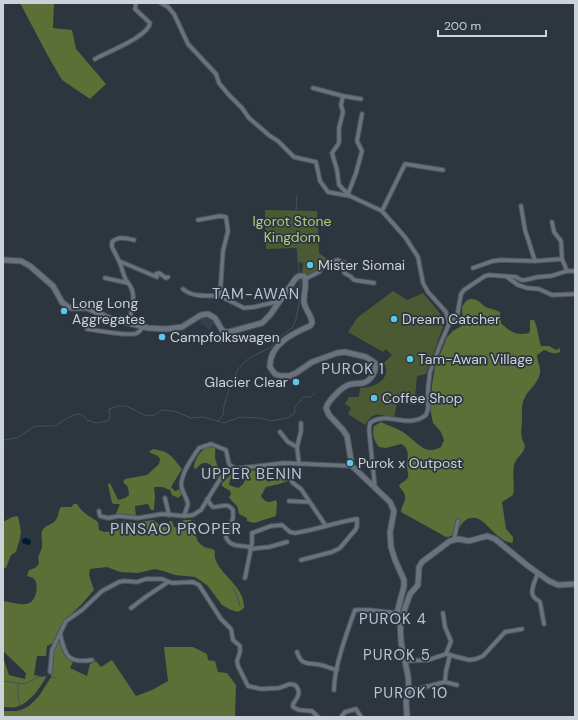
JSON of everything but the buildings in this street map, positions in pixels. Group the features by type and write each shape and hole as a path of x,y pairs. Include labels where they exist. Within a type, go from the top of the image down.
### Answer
{"main road":[{"path":"3,260 21,261 30,266 53,286 62,302 68,307 87,308 109,318 157,329 175,329 186,325 198,316 208,314 216,319 223,331 229,332 262,323 270,315 296,278 302,276 305,279 304,304 311,317 312,323 310,326 289,336 281,343 272,356 270,367 276,374 281,376 289,376 312,362 337,353 345,352 366,357 374,362 375,369 369,380 364,383 346,386 330,400 326,408 329,415 347,436 352,466 390,502 394,511 390,532 391,547 394,560 404,580 399,616 400,633 406,661 409,691 406,701 407,717"},
{"path":"399,616 403,614 410,594 418,585 419,567 422,562 450,540 454,539 470,541 487,536 491,537 549,581 558,584 575,584"}],"street":[{"path":"95,58 126,44 148,28 150,22 135,9 136,3"},
{"path":"160,3 168,7 174,14 188,44 216,74 219,83 249,118 278,141 294,157 316,162 320,181 328,192 349,195 382,211 405,237 416,254 423,282 428,292 446,312 449,324"},
{"path":"313,88 360,99"},
{"path":"342,96 341,105 343,112 339,128 339,143 332,153 337,170 339,185 349,195"},
{"path":"349,195 362,151 357,141 362,114"},
{"path":"382,211 405,164 443,170"},
{"path":"521,206 525,230 535,261"},
{"path":"198,220 220,216 226,217 228,231 223,251 220,296"},
{"path":"552,222 554,232 561,241 562,259 567,271"},
{"path":"129,323 134,294 131,286 124,276 124,271 112,247 112,242 116,238 134,240"},
{"path":"473,268 497,260 535,261 562,259"},
{"path":"305,279 319,272 325,264 340,260 345,262 343,272 345,274 352,277 354,280 374,283"},
{"path":"119,261 156,276 156,274 159,273 166,278 168,277"},
{"path":"375,488 369,430 370,423 381,418 413,421 419,420 426,415 428,409 430,372 449,324 457,317 459,298 464,290 485,276 489,275 506,276 525,280 551,276 567,271 575,271"},
{"path":"506,276 518,285 538,289 552,295 575,294"},
{"path":"105,278 128,283"},
{"path":"184,289 187,293 193,295 220,296 244,308 280,301"},
{"path":"87,329 110,333 133,334 139,332 143,326"},
{"path":"299,464 297,447 301,431 301,423"},
{"path":"280,432 288,442 297,447"},
{"path":"184,516 188,504 181,482 186,469 199,448 211,444 226,450 229,464 234,468"},
{"path":"99,511 100,516 104,517 119,516 134,518 170,515 193,516 201,510 222,476 228,470 234,468 284,464 352,466"},
{"path":"290,478 301,490 326,526"},
{"path":"165,498 170,515"},
{"path":"207,499 213,507 226,505 230,506 233,510 233,518 226,535 228,541 232,545 251,548 269,547 287,542"},
{"path":"289,501 309,502"},
{"path":"245,578 252,543 252,533 271,526 282,525 290,532 295,533 333,525 339,521 357,519 356,529 340,548 332,552 301,560"},
{"path":"454,539 458,521"},
{"path":"538,574 532,595 540,602 544,624"},
{"path":"50,672 52,650 66,621 79,613 102,591 124,581 137,582 146,579 162,579 168,582 193,582 199,585 204,591 221,619 231,629 234,640 240,646 237,662 246,683 254,688 270,689 290,684 295,685 299,696 293,704 293,707 299,710 312,711 318,717"},
{"path":"132,608 168,582"},
{"path":"334,690 334,676 355,610 370,610 399,616"},
{"path":"443,613 445,627 451,641 446,654"},
{"path":"406,661 428,660 446,654 469,660 481,658 505,632 522,629"},
{"path":"60,633 63,647 70,658 79,662 92,660"},
{"path":"297,652 301,661 304,663 321,665 337,670"},
{"path":"445,682 450,655"},
{"path":"409,691 445,682 458,685"},
{"path":"341,717 345,712 356,709 361,717"}],"shaded area":[{"path":"208,316 215,323 210,330 201,324 200,318"}],"green space":[{"path":"20,3 54,3 53,28 72,30 76,49 106,84 90,99 62,80"},
{"name":"Igorot Stone Kingdom","path":"265,210 317,211 319,253 330,261 308,276 302,272 303,263 298,262 297,248 266,249"},
{"name":"Tam-Awan Village","path":"393,291 407,300 423,293 439,312 444,324 426,374 417,376 415,397 416,405 397,403 394,418 385,415 377,415 371,417 365,425 348,414 351,408 345,404 349,397 359,397 360,388 366,388 381,382 386,374 384,363 392,355 386,349 383,352 348,332 357,318"},
{"path":"470,299 476,300 485,307 500,312 501,323 507,329 517,334 529,333 530,320 534,320 541,346 549,346 556,350 560,347 560,352 558,353 552,353 544,350 537,355 540,371 539,377 525,397 523,403 521,432 525,446 514,465 513,495 502,502 506,529 513,537 512,543 501,539 484,522 476,518 466,520 455,534 446,537 401,512 405,496 399,485 407,479 408,476 408,457 406,448 401,444 386,448 379,447 375,442 373,432 374,426 381,422 406,434 424,448 435,450 441,447 444,440 441,432 433,423 430,408 435,367 447,337 463,325 462,307 466,301"},
{"path":"207,446 215,448 215,458 219,469 219,474 216,478 212,473 213,467 208,463 200,465 196,469 194,468 198,456"},
{"path":"153,449 167,453 182,469 171,487 175,491 180,489 182,494 178,498 172,495 170,490 162,487 154,487 154,510 151,510 148,504 135,506 136,517 116,514 120,504 112,503 108,484 110,483 118,500 129,495 128,487 123,482 125,479 147,475 159,464 160,459 158,456 149,452"},
{"path":"276,468 279,468 280,478 287,478 288,481 266,487 261,496 267,502 276,500 276,516 254,523 247,521 247,518 239,514 236,505 229,497 231,494 230,491 222,486 222,483 232,473 233,475 229,485 238,488 245,481 245,471 261,470 268,482 276,479"},
{"path":"74,504 77,504 84,512 98,522 99,530 104,532 117,531 121,521 134,523 153,520 163,527 167,527 170,521 172,521 174,527 179,528 183,525 183,520 191,520 198,541 204,547 215,551 215,558 218,565 239,591 243,599 244,608 238,612 222,605 207,585 195,577 175,575 155,569 138,573 120,572 107,567 90,569 89,575 94,590 65,620 53,643 47,646 46,656 37,656 34,675 46,677 41,685 30,699 21,705 14,707 3,707 3,657 9,675 25,679 26,673 3,651 3,601 25,604 33,600 36,594 37,586 33,578 27,576 29,570 35,568 39,564 38,558 42,546 41,534 44,528 56,520 61,507 71,507"},
{"path":"18,516 21,531 16,552 11,555 6,568 3,568 3,522 12,517"},
{"path":"59,638 65,655 73,662 70,668 87,676 90,664 96,661 101,667 112,660 136,696 152,690 168,681 164,647 193,647 207,654 208,660 215,661 218,672 227,673 236,685 235,717 3,717 3,711 17,711 23,709 29,706 39,696 51,677 53,653"}],"waterway":[{"path":"297,195 295,226 299,272"},
{"path":"218,421 223,415 230,386 238,369 249,358 271,347 279,337 293,327 299,303 300,280"},
{"path":"3,440 17,438 35,426 54,426 77,414 83,415 87,420 96,423 108,421 110,416 109,409 118,406 126,406 147,416 155,415 161,410 174,411 191,418 203,417 224,423 240,417 261,418 270,421 287,418 294,414 295,408 303,397 310,397 315,393"},
{"path":"232,587 236,593 240,606"},
{"path":"3,681 25,684 38,677 47,676"},
{"path":"51,677 56,678"},
{"path":"18,685 18,698 20,706"}],"place":[{"name":"Mister Siomai","path":"310,265"},
{"name":"Long Long Aggregates","path":"64,311"},
{"name":"Dream Catcher","path":"394,319"},
{"name":"Campfolkswagen","path":"162,337"},
{"name":"Tam-Awan Village","path":"410,359"},
{"name":"Glacier Clear","path":"296,382"},
{"name":"Coffee Shop","path":"374,398"},
{"name":"Purok x Outpost","path":"350,463"}],"district":[{"name":"TAM-AWAN","path":"256,294"},
{"name":"PUROK 1","path":"353,369"},
{"name":"UPPER BENIN","path":"252,474"},
{"name":"PINSAO PROPER","path":"176,528"},
{"name":"PUROK 4","path":"393,619"},
{"name":"PUROK 5","path":"397,655"},
{"name":"PUROK 10","path":"411,693"}]}
